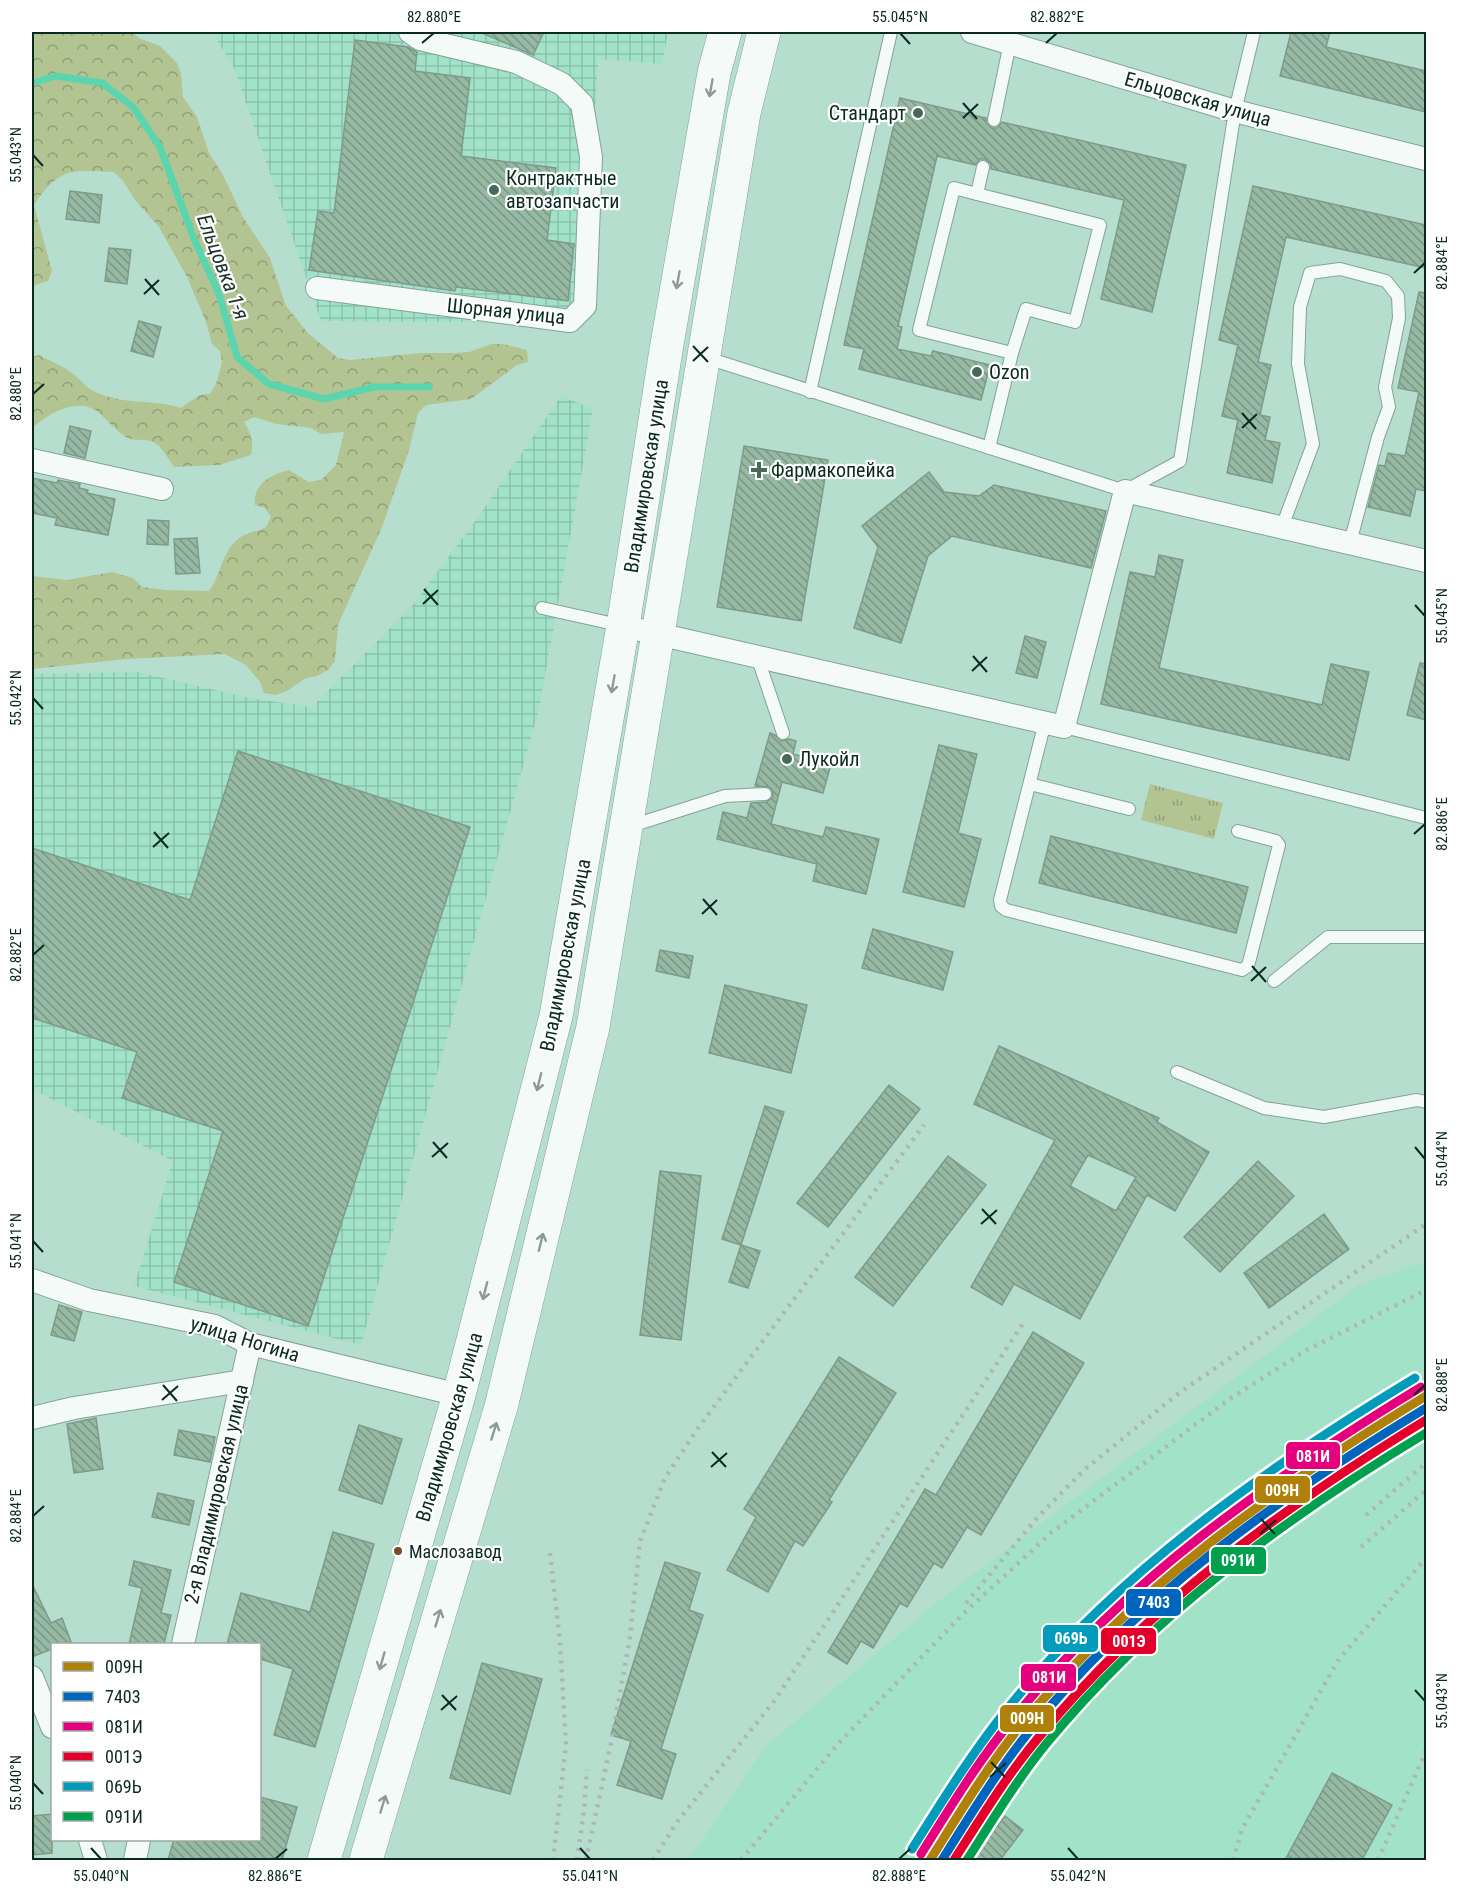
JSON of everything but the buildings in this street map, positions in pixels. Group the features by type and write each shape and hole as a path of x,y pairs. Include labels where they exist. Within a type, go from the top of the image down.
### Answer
{"main road":[{"name":"Владимировская улица","path":"324,1860 459,1395 556,1016 623,626 668,338 714,73 725,32"},
{"name":"Владимировская улица","path":"366,1860 501,1407 593,1026 744,113 764,32"}],"street":[{"name":"Шорная улица","path":"317,288 570,321 585,306 591,157 582,104 562,84 516,62 420,39 410,32"},
{"name":"Ельцовская улица","path":"972,32 1235,111 1426,159"},
{"path":"32,460 162,489"},
{"path":"623,626 1055,725 1125,491 1426,561"},
{"name":"улица Ногина","path":"32,1280 88,1300 215,1326 250,1344 459,1395"},
{"name":"2-я Владимировская улица","path":"183,1643 250,1344"},
{"path":"32,1418 74,1408 242,1380"},
{"path":"32,1677 51,1724"},
{"path":"91,1841 96,1860"},
{"path":"135,1860 140,1841"}],"lane":[{"path":"810,392 891,32"},
{"path":"704,357 1125,491 1180,461 1235,111 1254,32"},
{"path":"994,120 1010,43"},
{"path":"977,194 983,167"},
{"path":"988,448 1012,353 1026,309 1074,321 1100,225 954,188 919,330 1012,353"},
{"path":"1282,527 1313,444 1298,364 1300,307 1311,273 1340,269 1386,280 1398,296 1399,318 1385,387 1389,407 1378,437 1350,543"},
{"path":"542,608 623,626"},
{"path":"758,656 783,733"},
{"path":"1238,831 1276,841 1279,846 1248,966 1242,970 1006,910 1001,906 1000,900 1030,784 1055,725 1426,818"},
{"path":"1030,784 1129,809"},
{"path":"627,827 725,796 765,794"},
{"path":"1274,981 1328,937 1426,937"},
{"path":"1177,1072 1264,1108 1324,1117 1417,1100 1426,1102"}],"shaded area":[{"path":"212,32 668,32 662,64 598,59 585,323 321,321 234,68"},
{"path":"561,396 593,409 539,709 361,1345 134,1286 173,1161 32,1089 32,674 138,672 249,698 312,707 412,606 476,520"},
{"path":"1426,1261 1426,1860 688,1860 767,1745 951,1591 1359,1285"}],"green space":[{"path":"32,32 132,32 139,38 160,46 177,63 181,74 183,97 197,117 209,153 222,173 243,217 270,258 286,306 308,333 338,358 350,360 421,353 469,352 491,344 503,344 527,350 528,362 517,365 471,399 426,405 418,413 409,450 382,527 338,625 335,661 328,670 317,676 306,678 287,691 276,695 264,693 260,682 246,665 225,654 127,659 32,669 32,576 67,580 112,572 133,578 142,587 209,591 227,553 236,540 266,527 271,517 265,508 255,505 260,486 269,478 289,470 309,482 321,480 336,465 344,432 321,434 311,428 276,424 254,417 244,422 251,437 251,455 219,465 174,467 156,444 126,437 98,412 90,408 72,406 63,409 46,417 32,428 32,357 39,355 61,366 91,389 108,397 181,408 199,395 210,394 216,384 222,363 220,351 212,344 206,322 187,277 159,227 114,172 76,172 59,177 34,205 52,271 48,281 32,286"},
{"path":"1150,784 1223,803 1214,839 1141,820"}],"waterway":[{"name":"Ельцовка 1-я","path":"32,83 56,76 102,83 133,107 160,147 194,239 219,294 237,357 269,384 324,399 374,387 429,387"}],"railway":[{"path":"586,1860 611,1743 630,1637 640,1541 665,1478 698,1428 924,1125"},
{"path":"966,1603 1037,1518 1084,1470 1179,1393 1426,1224"},
{"path":"741,1860 837,1745 963,1614 1052,1532 1231,1398 1307,1350 1426,1290"},
{"path":"653,1860 677,1822 775,1700 1024,1322"},
{"path":"1366,1515 1426,1463"},
{"path":"1361,1547 1426,1490"},
{"path":"550,1553 560,1642 566,1745 553,1860"},
{"path":"1233,1860 1242,1829 1339,1659 1426,1558"},
{"path":"1378,1860 1426,1751"},
{"path":"577,1860 587,1770"}],"transit line":[{"name":"069Ь","path":"912,1849 991,1729 1048,1662 1094,1615 1143,1570 1248,1488 1302,1449 1415,1378"},
{"name":"081И","path":"921,1854 1000,1735 1056,1669 1103,1621 1202,1535 1309,1458 1421,1387"},
{"name":"009Н","path":"930,1860 1009,1740 1065,1675 1111,1628 1159,1584 1262,1504 1426,1396"},
{"name":"7403","path":"942,1860 1016,1748 1070,1684 1116,1637 1163,1594 1264,1514 1317,1477 1426,1408"},
{"name":"001Э","path":"954,1860 1027,1751 1081,1689 1171,1602 1269,1524 1320,1488 1426,1420"},
{"name":"091И","path":"967,1860 1014,1787 1046,1744 1130,1653 1175,1612 1271,1535 1322,1499 1426,1433"}],"place":[{"name":"Стандарт","path":"918,113"},
{"name":"Контрактные автозапчасти","path":"494,190"},
{"name":"Ozon","path":"977,372"},
{"name":"Фармакопейка","path":"759,470"},
{"name":"Лукойл","path":"787,759"},
{"name":"Маслозавод","path":"398,1551"}]}
